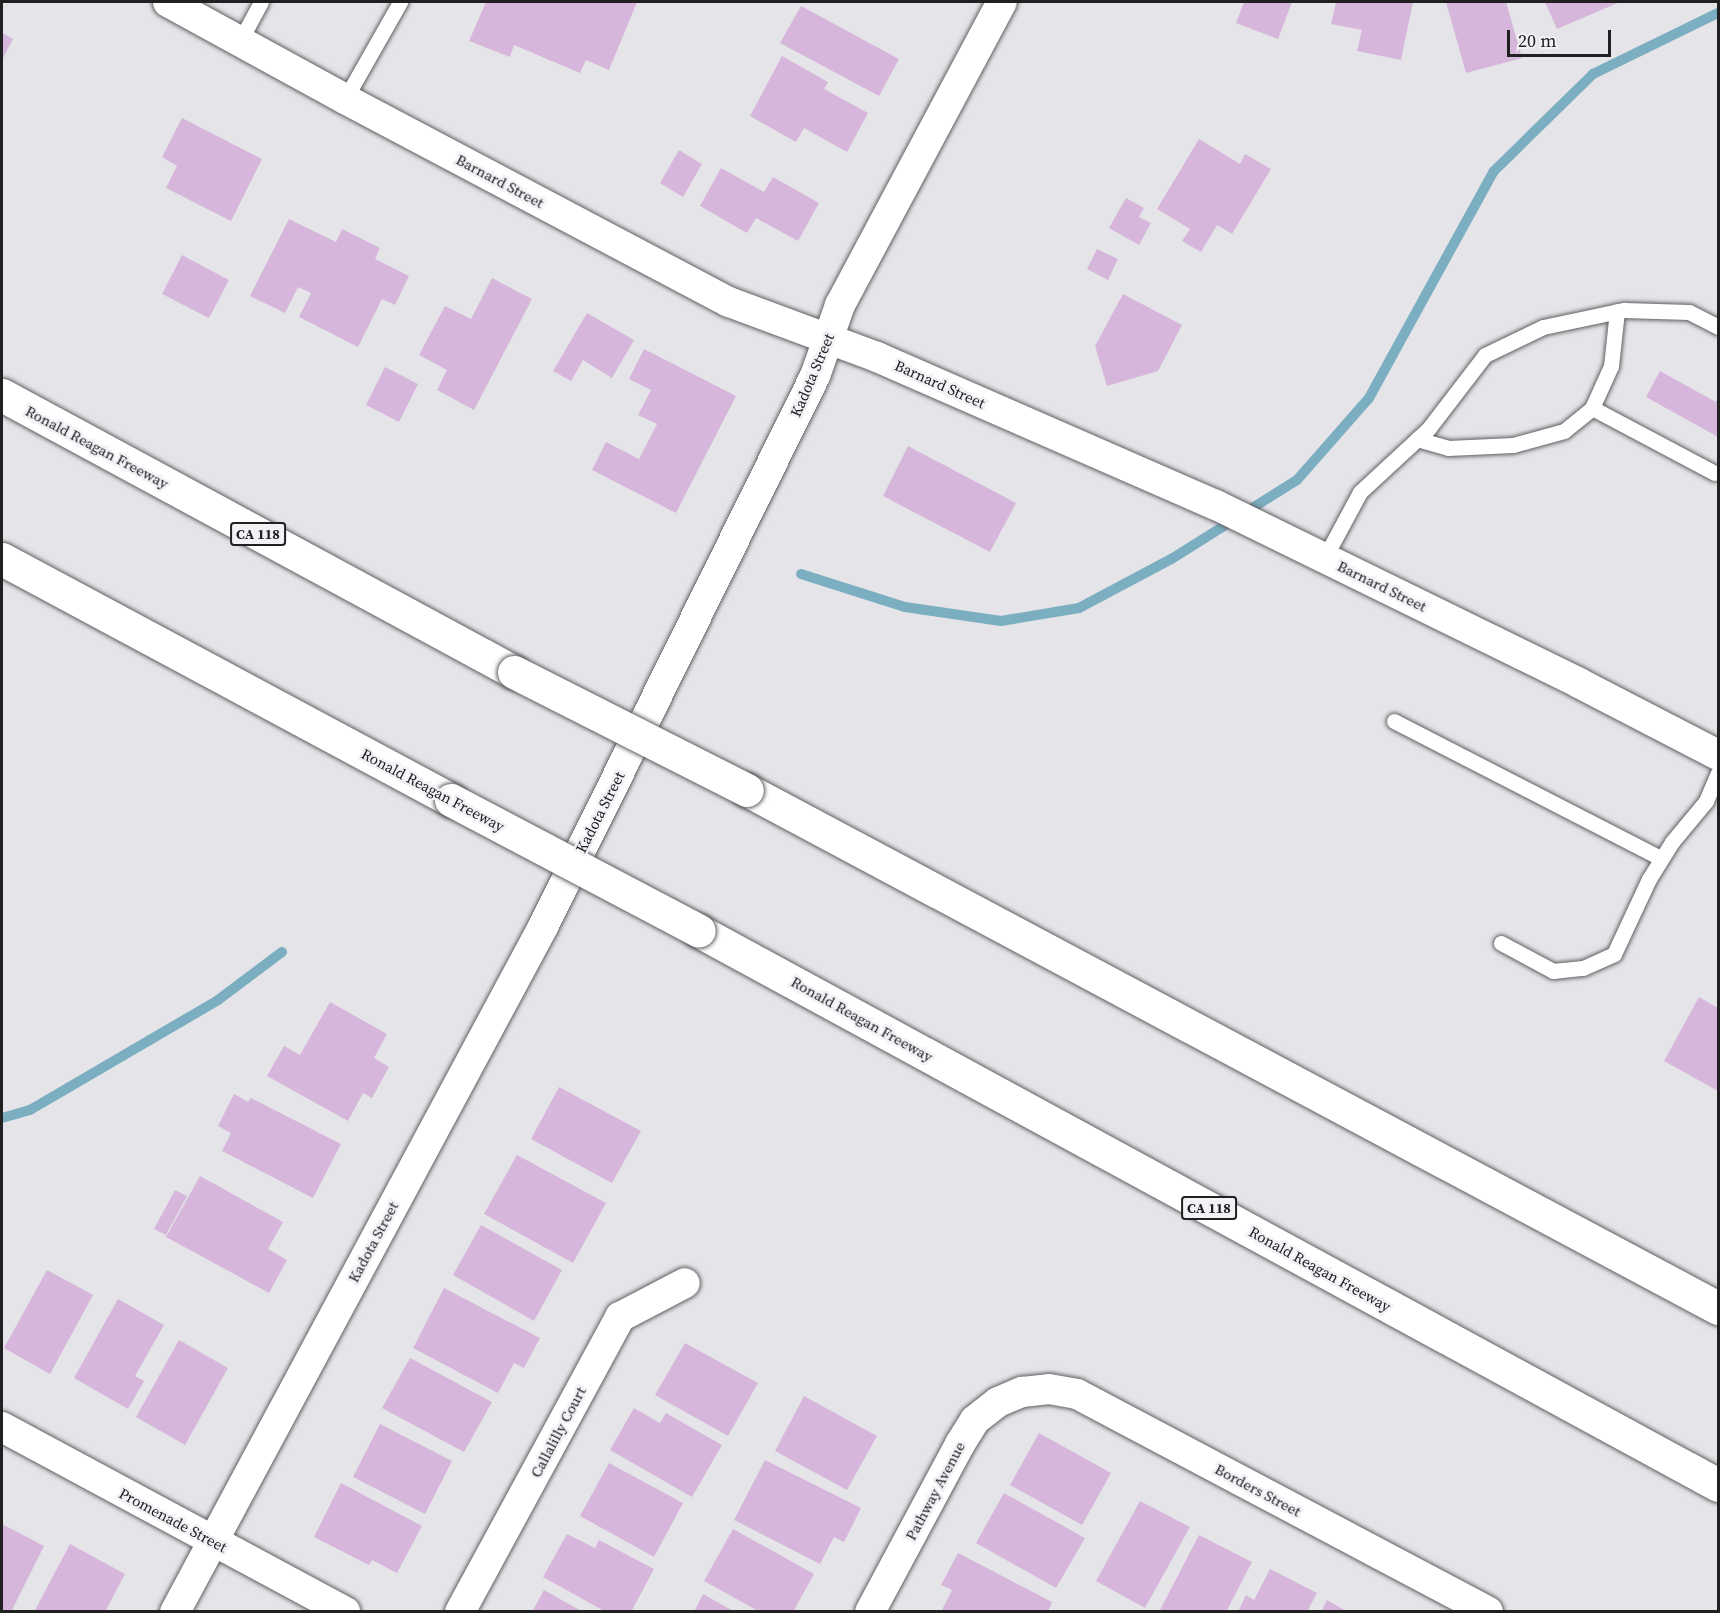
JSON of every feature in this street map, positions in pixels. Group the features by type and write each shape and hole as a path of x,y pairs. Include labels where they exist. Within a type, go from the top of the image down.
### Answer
{"highway":[{"name":"Ronald Reagan Freeway","path":"2,395 514,672 747,790 1719,1308"},
{"name":"Ronald Reagan Freeway","path":"2,559 699,931 1719,1485"}],"street":[{"name":"Barnard Street","path":"168,2 241,39 345,99 729,302 877,357 1216,505 1325,557 1719,756"},
{"name":"Kadota Street","path":"175,1611 544,925 810,386 840,305 1002,2"},
{"name":"Callalilly Court","path":"460,1611 620,1317 685,1283"},
{"name":"Borders Street","path":"1022,1392 1049,1389 1077,1394 1488,1611"},
{"name":"Pathway Avenue","path":"870,1611 975,1420 998,1402 1022,1392"},
{"name":"Promenade Street","path":"2,1427 345,1611"}],"lane":[{"path":"241,39 261,2"},
{"path":"345,99 400,2"},
{"path":"1417,439 1448,448 1513,445 1564,431 1592,408 1611,366 1617,311"},
{"path":"1325,557 1360,492 1429,428 1485,355 1543,327 1617,311 1689,312 1719,327"},
{"path":"1592,408 1715,473"},
{"path":"1394,721 1661,858"},
{"path":"1501,944 1553,971 1583,968 1614,954 1661,858 1706,801 1719,773"}],"building":[{"path":"486,2 637,2 609,70 586,60 580,73 514,45 510,57 469,41"},
{"path":"1244,2 1292,2 1278,39 1236,23"},
{"path":"1336,2 1413,2 1401,60 1357,51 1362,30 1331,24"},
{"path":"1446,2 1506,2 1522,58 1466,73"},
{"path":"1545,2 1620,2 1557,29"},
{"path":"801,6 899,59 879,96 780,43"},
{"path":"2,33 13,39 2,60"},
{"path":"782,56 828,82 824,89 868,113 847,152 804,128 796,142 750,116"},
{"path":"182,118 262,159 231,221 166,188 177,166 162,157"},
{"path":"1199,139 1240,164 1245,154 1271,169 1232,234 1217,225 1201,252 1182,241 1190,229 1157,209"},
{"path":"679,150 702,164 683,197 660,183"},
{"path":"721,168 764,192 773,177 819,203 798,241 756,218 747,233 700,206"},
{"path":"1126,198 1144,208 1139,217 1151,223 1139,245 1109,228"},
{"path":"289,219 336,242 342,229 380,248 375,259 409,276 395,305 382,299 358,347 299,317 311,293 298,287 285,313 250,296"},
{"path":"1097,249 1118,259 1108,280 1087,269"},
{"path":"182,255 229,280 209,318 162,294"},
{"path":"492,278 532,299 474,410 437,390 447,370 419,355 445,306 471,319"},
{"path":"1123,294 1182,325 1158,371 1107,386 1095,346"},
{"path":"587,313 634,340 612,378 583,360 571,381 553,371"},
{"path":"644,349 736,396 676,513 592,470 606,442 639,459 657,424 638,415 651,390 629,379"},
{"path":"385,367 418,384 399,422 366,405"},
{"path":"1660,371 1716,402 1718,397 1718,437 1646,397"},
{"path":"908,446 1016,503 990,552 883,496"},
{"path":"1699,997 1718,1008 1718,1091 1664,1061"},
{"path":"330,1002 387,1034 374,1058 389,1067 372,1098 363,1093 348,1121 267,1076 284,1046 300,1055"},
{"path":"559,1087 641,1131 612,1183 531,1139"},
{"path":"234,1094 248,1102 251,1098 341,1144 313,1198 222,1151 231,1133 218,1126"},
{"path":"517,1155 606,1203 573,1263 484,1214"},
{"path":"200,1176 283,1222 268,1249 287,1260 269,1293 166,1237"},
{"path":"175,1190 187,1196 166,1235 154,1229"},
{"path":"481,1225 562,1270 534,1321 453,1275"},
{"path":"47,1270 93,1295 50,1374 4,1348"},
{"path":"444,1288 540,1338 524,1368 514,1363 498,1393 413,1348"},
{"path":"118,1299 164,1325 135,1376 144,1381 128,1409 74,1378"},
{"path":"179,1340 228,1368 185,1445 136,1417"},
{"path":"685,1343 758,1383 728,1436 655,1395"},
{"path":"410,1358 492,1402 464,1452 382,1408"},
{"path":"804,1396 877,1436 847,1490 775,1451"},
{"path":"634,1408 660,1423 666,1413 722,1445 692,1497 610,1450"},
{"path":"380,1424 452,1461 425,1514 353,1477"},
{"path":"1039,1433 1111,1473 1082,1525 1010,1485"},
{"path":"765,1460 861,1508 844,1542 834,1537 820,1564 734,1520"},
{"path":"609,1463 683,1503 654,1557 580,1516"},
{"path":"341,1483 422,1526 397,1573 372,1560 369,1565 314,1537"},
{"path":"1004,1493 1085,1538 1056,1588 976,1543"},
{"path":"1140,1501 1190,1527 1145,1608 1096,1581"},
{"path":"2,1524 44,1546 11,1612 2,1612"},
{"path":"733,1529 814,1574 793,1612 760,1612 704,1581"},
{"path":"567,1534 595,1548 599,1540 654,1569 631,1612 606,1612 543,1577"},
{"path":"1199,1535 1252,1562 1226,1612 1164,1612 1160,1610"},
{"path":"70,1544 125,1574 105,1612 34,1612"},
{"path":"958,1553 1052,1602 1048,1612 941,1612 952,1590 941,1585"},
{"path":"1270,1569 1317,1593 1307,1612 1238,1612 1246,1595 1254,1600"},
{"path":"544,1590 583,1612 532,1612"},
{"path":"703,1594 735,1612 694,1612"},
{"path":"1327,1600 1348,1612 1321,1612"}],"waterway":[{"path":"801,574 905,607 1001,621 1079,608 1173,558 1297,480 1369,398 1494,171 1593,74 1718,13"},
{"path":"2,1118 30,1110 218,1000 282,952"}]}
